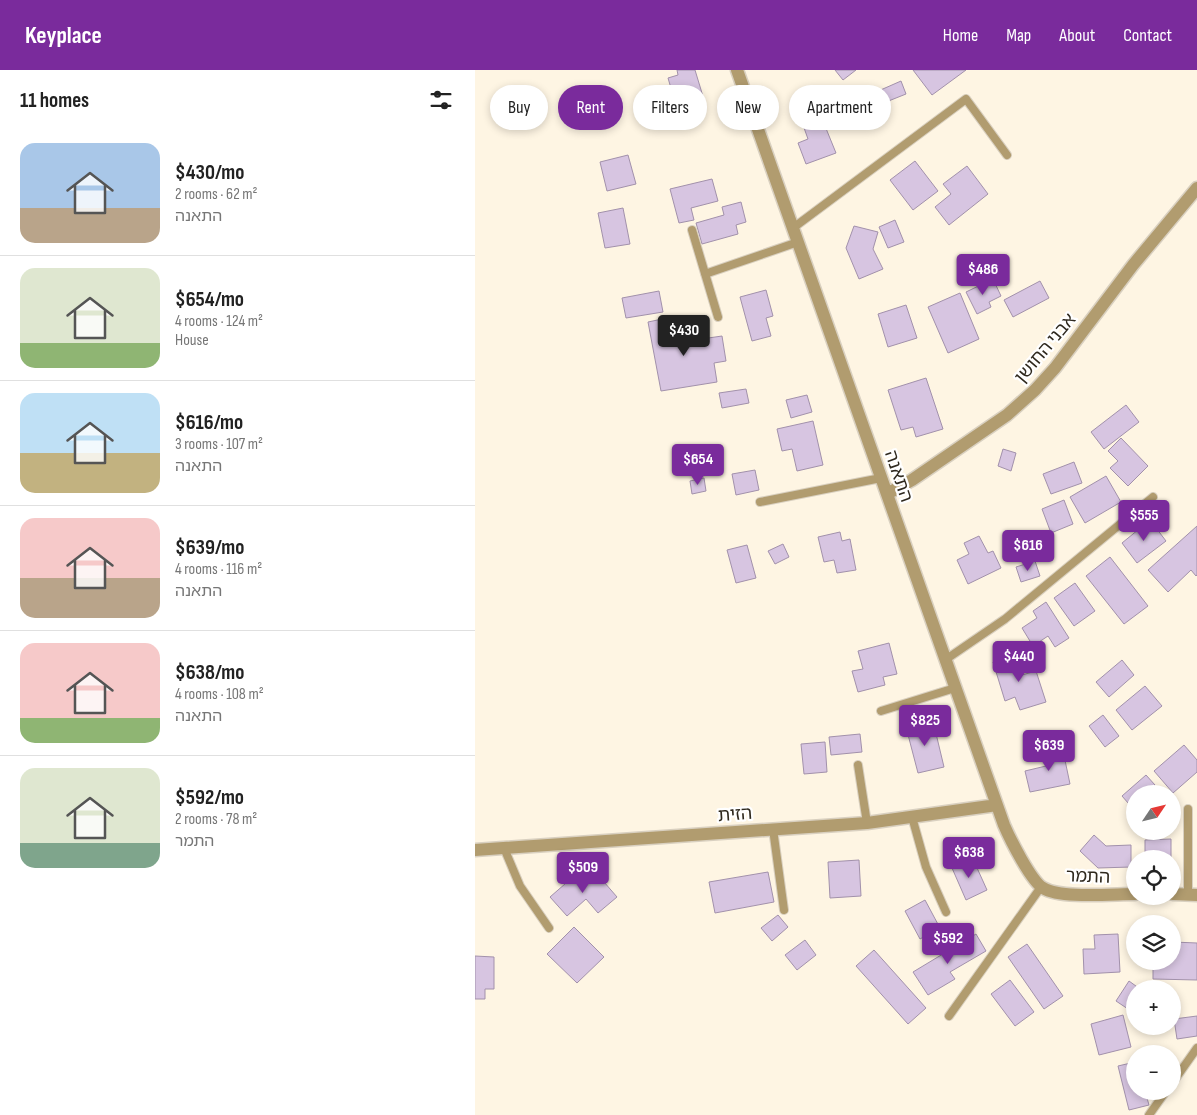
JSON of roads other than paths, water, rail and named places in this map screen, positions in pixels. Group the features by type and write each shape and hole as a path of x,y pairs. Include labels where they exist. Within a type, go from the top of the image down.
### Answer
{"street":[{"name":"התאנה","path":"737,70 997,805 1018,855 1041,887"},
{"name":"אבני החושן","path":"887,494 912,480 1007,415 1035,390 1055,368 1133,265 1197,188"},
{"name":"הזית","path":"475,850 867,823 997,805"},
{"name":"התמר","path":"1041,887 1061,894 1126,894"}],"lane":[{"path":"793,228 966,99 1007,155"},
{"path":"692,230 718,317"},
{"path":"705,274 797,242"},
{"path":"760,502 881,478"},
{"path":"945,660 1005,619 1153,497"},
{"path":"881,711 955,688"},
{"path":"858,765 867,823"},
{"path":"1188,809 1193,895"},
{"path":"912,817 926,867 946,912"},
{"path":"773,829 784,910"},
{"path":"504,848 520,886 549,928"},
{"path":"949,1016 1041,887"},
{"path":"1181,1071 1197,1048"},
{"path":"1149,1115 1160,1100"}]}
